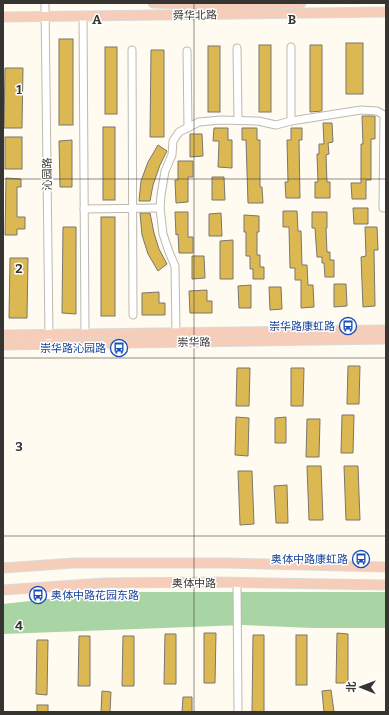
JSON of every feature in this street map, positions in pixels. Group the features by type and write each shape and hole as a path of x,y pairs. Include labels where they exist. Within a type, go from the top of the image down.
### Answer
{"main road":[{"name":"舜华北路","path":"153,3 301,3"},
{"name":"舜华北路","path":"3,17 386,12"},
{"name":"崇华路","path":"3,335 386,330"},
{"name":"崇华路","path":"3,345 386,340"},
{"name":"奥体中路","path":"3,568 74,563 226,563 386,567"},
{"name":"奥体中路","path":"3,590 104,583 386,585"}],"street":[{"name":"沁园路","path":"45,3 49,344"},
{"path":"84,16 85,334"},
{"path":"291,46 291,121"},
{"path":"237,48 238,120"},
{"path":"132,50 132,316"},
{"path":"187,51 188,128"},
{"path":"176,333 175,266 163,234 160,208 165,171 172,156 173,141 179,132 198,122 238,120 258,121 276,125 291,121 361,110 377,111 384,115 383,208 386,208"},
{"path":"84,209 160,208"},
{"path":"237,583 238,712"}],"green space":[{"path":"112,592 386,592 386,628 312,628 243,625 3,634 3,604"}],"building":[{"path":"59,39 73,39 73,125 59,125"},
{"path":"346,43 363,43 363,94 346,94"},
{"path":"259,45 271,45 271,112 259,112"},
{"path":"310,45 322,45 322,111 310,112"},
{"path":"208,46 220,46 220,112 208,112"},
{"path":"105,47 117,47 117,114 105,114"},
{"path":"151,50 164,50 164,137 150,137"},
{"path":"5,68 23,68 22,128 4,128"},
{"path":"362,116 375,116 375,139 371,139 371,180 366,180 366,199 352,199 351,183 361,183 361,144 363,144"},
{"path":"323,123 332,123 333,142 328,143 329,154 326,155 327,182 330,182 330,198 315,198 315,182 318,182 317,154 319,154 319,144 324,144"},
{"path":"103,127 115,127 115,200 103,200"},
{"path":"214,128 228,128 228,140 232,140 232,168 218,167 219,141 213,141"},
{"path":"242,128 257,128 257,140 260,140 260,187 262,187 263,203 248,203 246,140 242,140"},
{"path":"291,128 302,128 302,140 299,140 300,198 286,198 285,182 288,182 287,140 291,140"},
{"path":"190,134 202,134 203,156 190,157"},
{"path":"5,137 22,137 22,169 5,169"},
{"path":"72,140 72,187 60,187 59,141"},
{"path":"158,145 167,151 153,185 150,201 139,201 141,181 148,162"},
{"path":"178,161 193,161 193,177 188,177 188,202 176,203 175,180 178,180"},
{"path":"212,177 224,177 225,200 212,200"},
{"path":"6,178 21,179 21,187 17,187 17,217 25,217 25,229 17,229 17,235 5,235"},
{"path":"353,208 368,208 368,224 354,224"},
{"path":"283,211 297,211 298,231 301,231 302,265 307,265 308,285 313,285 314,307 301,308 301,280 295,280 295,268 290,268 289,227 283,227"},
{"path":"175,212 188,212 188,237 193,237 193,253 179,253 178,234 176,235"},
{"path":"312,212 327,212 327,252 330,252 330,260 334,260 334,277 325,277 322,257 317,257 315,228 312,228"},
{"path":"140,213 150,213 159,249 167,264 158,271 148,254 142,235"},
{"path":"221,213 222,236 209,236 209,214"},
{"path":"244,215 259,216 257,255 260,255 260,267 264,267 264,279 253,279 253,269 250,269 250,256 246,256"},
{"path":"101,217 115,217 115,316 101,316"},
{"path":"63,227 76,227 76,314 62,313"},
{"path":"365,227 377,227 378,250 374,250 375,306 363,307 361,257 366,256"},
{"path":"233,240 233,279 220,279 220,241"},
{"path":"192,256 204,256 205,278 192,279"},
{"path":"10,258 28,258 27,318 9,318"},
{"path":"334,284 346,284 347,306 334,307"},
{"path":"251,285 251,308 239,308 238,286"},
{"path":"269,287 281,287 282,309 270,310"},
{"path":"207,290 207,301 212,301 212,313 190,313 189,291"},
{"path":"159,292 159,303 165,303 165,315 142,315 142,293"},
{"path":"348,366 360,366 359,404 347,404"},
{"path":"237,368 250,368 249,406 236,406"},
{"path":"291,368 304,368 303,406 291,406"},
{"path":"342,415 354,415 353,453 341,453"},
{"path":"236,417 249,418 248,456 235,455"},
{"path":"286,417 286,443 275,443 275,418"},
{"path":"307,419 320,419 319,457 306,457"},
{"path":"307,466 321,466 323,520 309,520"},
{"path":"344,466 358,466 360,520 346,520"},
{"path":"238,471 252,471 254,524 240,525"},
{"path":"287,485 288,523 276,523 274,486"},
{"path":"204,633 216,633 215,683 204,683"},
{"path":"337,633 348,634 348,683 336,683"},
{"path":"165,634 176,634 176,684 164,684"},
{"path":"253,635 264,635 264,712 252,712"},
{"path":"296,635 307,635 307,685 296,685"},
{"path":"79,636 90,636 90,686 78,686"},
{"path":"123,636 134,636 134,686 122,686"},
{"path":"37,640 48,640 47,695 36,694"},
{"path":"331,690 334,712 324,712 322,691"},
{"path":"102,691 111,692 110,712 101,712"},
{"path":"183,697 192,697 192,712 182,712"},
{"path":"37,705 48,705 48,712 37,712"}],"place":[{"name":"崇华路康虹路","path":"348,326"},
{"name":"崇华路沁园路","path":"119,348"},
{"name":"奥体中路康虹路","path":"361,559"},
{"name":"奥体中路花园东路","path":"38,595"}]}
